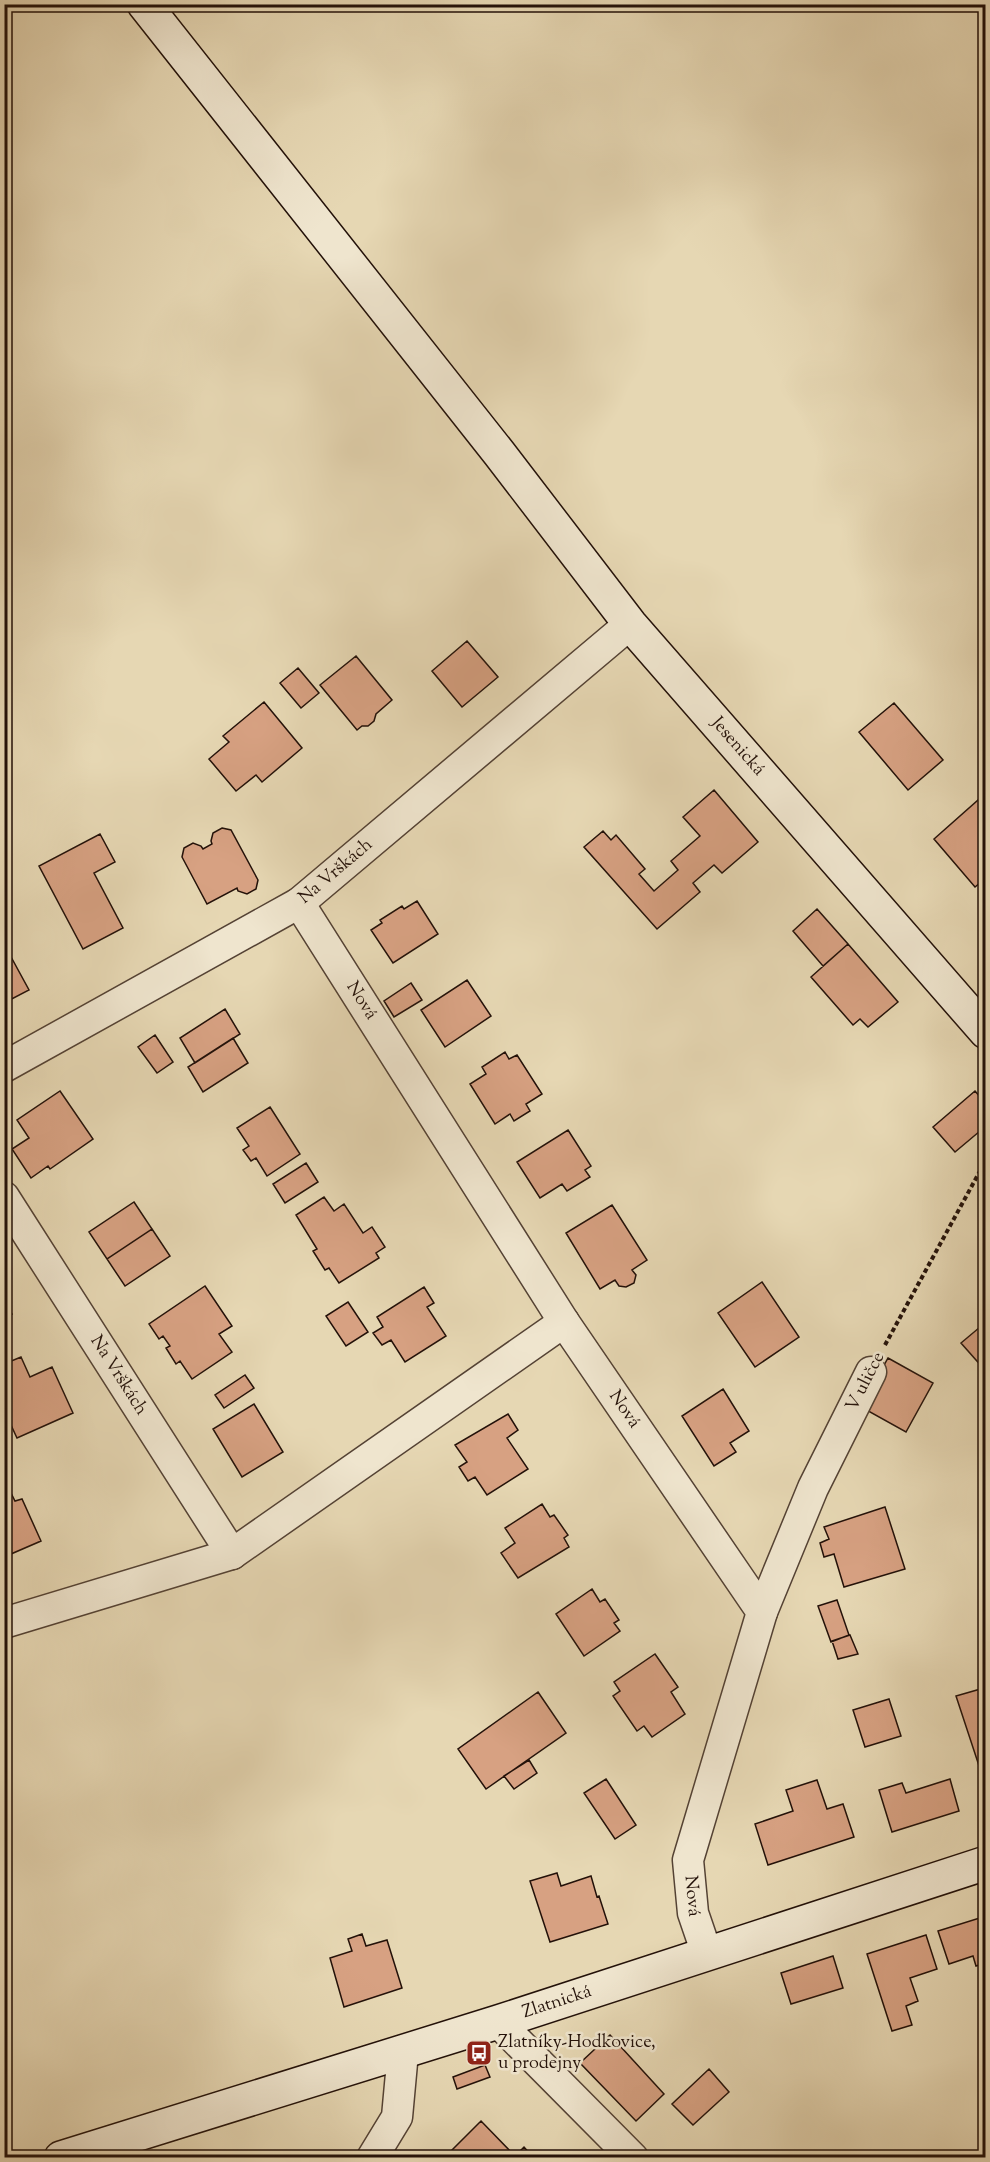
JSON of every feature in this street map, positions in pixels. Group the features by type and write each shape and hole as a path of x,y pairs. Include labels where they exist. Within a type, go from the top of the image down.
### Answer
{"main road":[{"name":"Jesenická","path":"144,4 499,453 630,624 986,1032"},
{"name":"Zlatnická","path":"61,2157 498,2022 986,1863"}],"street":[{"name":"Na Vrškách","path":"4,1067 300,903 630,624"},
{"name":"Nová","path":"300,903 564,1323 762,1612 688,1860 693,1913 708,1954"},
{"name":"Na Vrškách","path":"4,1197 232,1554"},
{"path":"4,1623 232,1554 564,1323"},
{"name":"V uličce","path":"762,1612 813,1488 871,1372"},
{"path":"498,2022 633,2157"},
{"path":"372,2157 397,2117 403,2052"}],"path":[{"name":"V uličce","path":"871,1372 986,1160"}],"building":[{"path":"467,641 498,677 462,707 432,671"},
{"path":"356,656 392,700 376,714 374,721 357,730 320,685"},
{"path":"298,668 319,693 301,708 280,683"},
{"path":"264,702 302,748 262,782 256,775 236,791 209,759 229,742 223,736"},
{"path":"894,703 943,760 908,790 859,732"},
{"path":"714,790 758,842 722,873 714,865 693,883 700,892 657,929 584,847 603,831 611,840 616,835 645,869 639,874 654,891 678,870 671,861 700,836 683,817"},
{"path":"986,793 986,878 975,887 934,839"},
{"path":"222,828 231,830 258,880 256,889 247,894 238,891 237,888 207,904 182,857 184,848 193,843 203,849 212,844 213,833"},
{"path":"100,834 115,862 94,873 123,928 83,949 39,866"},
{"path":"417,901 438,934 393,963 371,930 382,923 380,920 402,906 404,909"},
{"path":"817,909 848,944 823,966 793,931"},
{"path":"4,944 29,990 4,1003"},
{"path":"848,944 898,1002 868,1027 860,1019 853,1025 811,977"},
{"path":"467,980 491,1016 445,1047 421,1010"},
{"path":"411,983 422,1000 394,1017 384,1001"},
{"path":"225,1009 240,1034 195,1063 180,1038"},
{"path":"155,1035 173,1062 157,1073 138,1047"},
{"path":"233,1038 248,1063 203,1092 188,1067"},
{"path":"505,1052 509,1059 517,1055 542,1094 526,1104 530,1111 514,1121 510,1114 495,1124 470,1084 486,1074 482,1067"},
{"path":"60,1091 93,1139 50,1169 48,1166 31,1178 12,1149 29,1138 17,1120"},
{"path":"975,1091 986,1104 986,1126 955,1152 933,1127"},
{"path":"270,1107 300,1154 267,1176 256,1158 251,1161 243,1150 249,1146 237,1128"},
{"path":"568,1130 591,1166 585,1170 590,1177 567,1191 562,1184 540,1198 517,1162"},
{"path":"306,1163 318,1182 285,1203 273,1184"},
{"path":"324,1197 334,1211 344,1204 363,1233 372,1227 385,1247 376,1253 379,1258 339,1283 329,1268 325,1270 313,1251 317,1249 296,1215"},
{"path":"134,1202 152,1229 107,1259 89,1232"},
{"path":"612,1205 647,1260 632,1270 636,1275 634,1283 626,1287 619,1286 615,1280 600,1289 566,1233"},
{"path":"152,1229 170,1256 125,1286 107,1259"},
{"path":"762,1282 799,1337 755,1367 718,1313"},
{"path":"205,1286 232,1326 219,1334 232,1352 192,1379 180,1361 176,1364 166,1348 170,1346 163,1336 159,1339 149,1324"},
{"path":"424,1287 434,1303 427,1307 446,1336 405,1362 391,1340 382,1345 373,1333 383,1327 377,1317"},
{"path":"4,1298 12,1314 4,1317"},
{"path":"348,1302 368,1332 346,1346 326,1316"},
{"path":"986,1322 986,1368 984,1369 961,1343"},
{"path":"21,1357 30,1377 52,1367 73,1413 17,1438 4,1410 4,1364"},
{"path":"888,1358 933,1383 906,1432 861,1407"},
{"path":"245,1375 254,1388 224,1408 215,1395"},
{"path":"723,1389 749,1431 730,1443 736,1452 714,1466 682,1416"},
{"path":"254,1404 283,1452 242,1477 213,1429"},
{"path":"508,1414 518,1430 507,1438 528,1469 487,1495 475,1477 468,1481 459,1467 467,1462 455,1445"},
{"path":"7,1485 15,1501 22,1499 41,1541 4,1557 4,1486"},
{"path":"542,1504 550,1517 554,1515 568,1535 564,1538 569,1547 518,1578 501,1553 515,1543 505,1528"},
{"path":"885,1507 905,1569 844,1587 834,1554 824,1557 820,1543 829,1539 824,1527"},
{"path":"592,1589 600,1602 605,1599 619,1620 614,1623 620,1631 584,1656 556,1614"},
{"path":"837,1600 849,1635 831,1642 818,1606"},
{"path":"850,1635 858,1654 838,1659 832,1641"},
{"path":"655,1654 678,1687 671,1692 685,1714 652,1737 644,1726 637,1731 613,1696 620,1691 614,1682"},
{"path":"984,1688 986,1693 986,1702 983,1703 986,1712 986,1787 956,1696"},
{"path":"538,1692 566,1733 486,1789 458,1749"},
{"path":"889,1699 901,1736 865,1747 853,1710"},
{"path":"529,1760 537,1773 514,1789 504,1776"},
{"path":"606,1779 636,1825 615,1839 584,1793"},
{"path":"950,1779 959,1811 892,1832 879,1790 902,1783 906,1793"},
{"path":"817,1780 827,1809 843,1804 854,1837 768,1865 755,1824 793,1811 786,1790"},
{"path":"557,1873 561,1886 591,1876 608,1924 550,1942 530,1881"},
{"path":"986,1916 986,1963 976,1966 973,1956 949,1964 938,1931"},
{"path":"362,1934 366,1946 387,1940 402,1988 344,2007 330,1958 352,1951 348,1939"},
{"path":"926,1935 937,1969 910,1978 918,2001 906,2006 912,2025 892,2031 867,1954"},
{"path":"833,1956 843,1988 791,2004 781,1973"},
{"path":"610,2035 664,2094 636,2121 580,2063"},
{"path":"485,2065 490,2077 457,2089 453,2077"},
{"path":"709,2069 729,2092 693,2125 672,2104"},
{"path":"481,2121 515,2156 524,2147 534,2158 444,2158"}],"place":[{"name":"Zlatníky-Hodkovice, u prodejny","path":"479,2053"}]}
